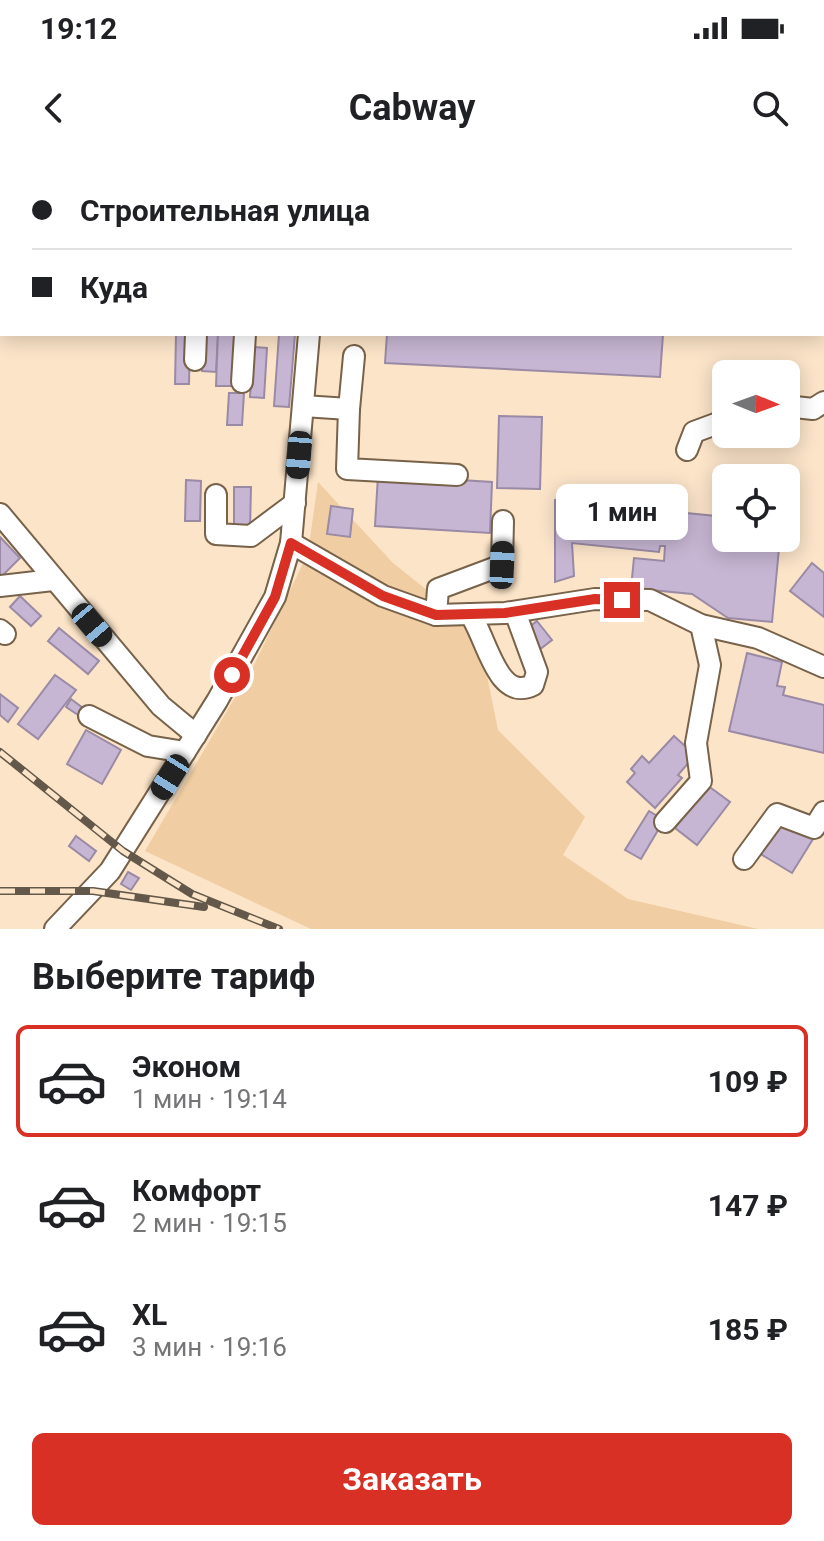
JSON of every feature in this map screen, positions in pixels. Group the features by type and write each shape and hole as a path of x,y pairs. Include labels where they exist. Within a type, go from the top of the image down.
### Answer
{"street":[{"path":"195,360 196,336"},
{"path":"242,382 245,336"},
{"path":"55,929 110,871 217,701 275,597 291,543 309,336"},
{"path":"354,356 347,469 457,475"},
{"path":"800,408 813,409 824,402"},
{"path":"303,406 349,409"},
{"path":"687,450 694,432 712,425"},
{"path":"216,495 216,534 251,536 295,503"},
{"path":"0,514 191,743"},
{"path":"436,615 438,589 502,565 503,521"},
{"path":"291,543 383,596 436,615 515,612 595,599 650,600 701,625 758,638 824,667"},
{"path":"0,586 53,580"},
{"path":"470,614 483,631 500,678 510,687 523,691 533,685 537,672 515,612"},
{"path":"665,822 701,781 696,743 710,665 701,625"},
{"path":"89,716 148,746 191,743"},
{"path":"744,859 777,814 814,828 824,812"}],"shaded area":[{"path":"318,482 393,563 478,631 498,730 585,817 563,855 628,899 758,929 311,929 145,851 254,665 308,553"}],"building":[{"path":"176,336 190,336 189,384 175,384"},
{"path":"204,336 218,336 216,372 202,371"},
{"path":"218,336 235,336 233,386 216,386"},
{"path":"279,336 295,336 289,407 274,406"},
{"path":"387,336 663,336 660,377 385,363"},
{"path":"253,347 267,348 264,398 250,397"},
{"path":"229,393 244,393 242,425 227,425"},
{"path":"499,416 542,417 540,489 497,488"},
{"path":"378,475 492,482 490,533 375,526"},
{"path":"186,480 201,481 200,521 185,521"},
{"path":"234,487 251,487 250,529 234,528"},
{"path":"555,500 712,516 712,552 779,552 772,622 728,618 692,594 631,588 634,558 664,561 665,546 660,546 659,552 572,543 574,576 555,582"},
{"path":"331,506 353,509 350,537 327,534"},
{"path":"0,537 20,558 1,577 0,576"},
{"path":"812,563 824,573 824,617 790,591"},
{"path":"20,596 41,616 31,626 10,607"},
{"path":"537,621 552,640 539,650 524,631"},
{"path":"59,628 99,661 88,674 48,641"},
{"path":"747,653 782,662 777,686 785,687 783,695 824,705 824,753 729,731"},
{"path":"55,675 76,690 38,739 18,724"},
{"path":"0,694 18,708 8,722 0,715"},
{"path":"71,699 83,708 78,715 66,707"},
{"path":"86,730 121,750 102,784 67,764"},
{"path":"674,736 695,755 678,775 682,778 655,808 627,782 635,773 631,769 642,756 649,763"},
{"path":"707,785 730,802 697,845 675,828"},
{"path":"649,811 664,820 641,859 625,850"},
{"path":"780,819 813,839 792,873 759,853"},
{"path":"76,836 96,851 89,861 69,846"},
{"path":"128,872 139,878 131,890 121,884"}],"railway":[{"path":"0,752 123,851 192,894 279,929"},
{"path":"0,891 93,891 204,907"}],"route":[{"path":"232,675 275,597 291,543 383,596 436,615 505,613 595,599 622,600"}]}
